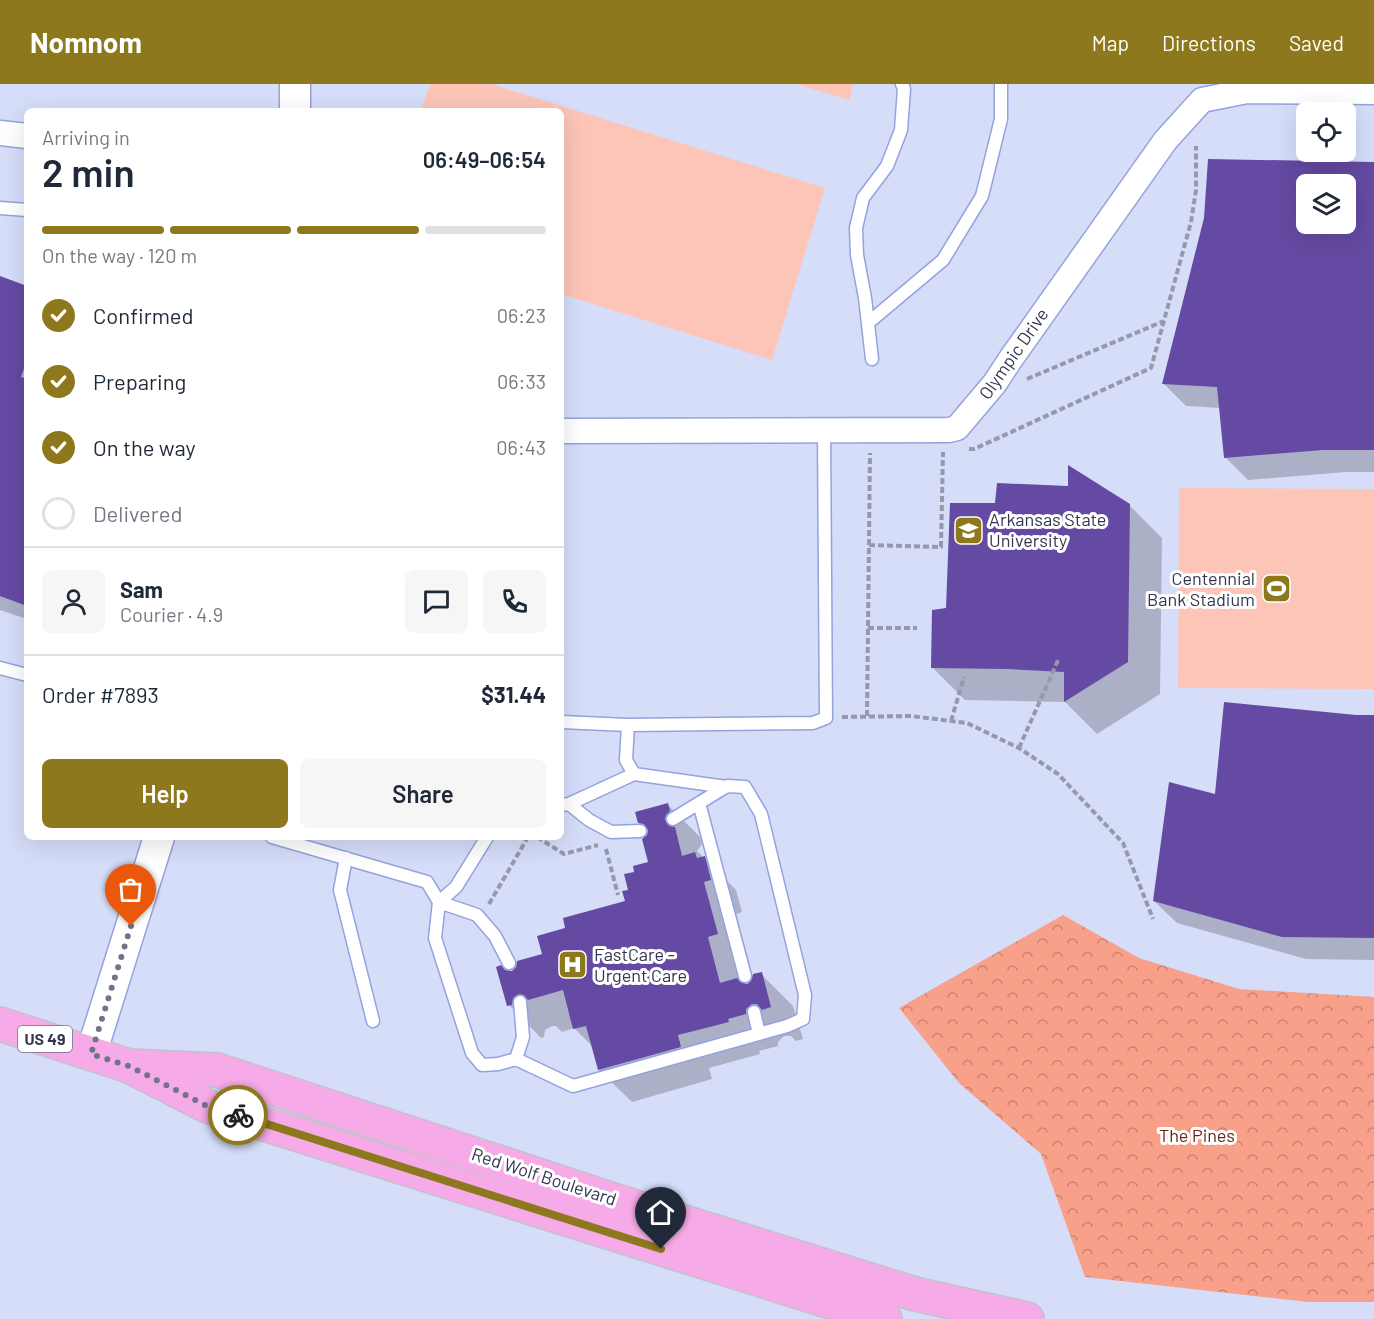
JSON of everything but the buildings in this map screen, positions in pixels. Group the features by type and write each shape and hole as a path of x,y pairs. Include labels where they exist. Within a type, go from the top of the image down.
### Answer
{"highway":[{"name":"Red Wolf Boulevard","path":"0,1024 129,1066 207,1106 885,1319"},
{"name":"Red Wolf Boulevard","path":"129,1066 217,1070 620,1202 915,1294 1027,1319"}],"street":[{"path":"295,84 295,108"},
{"name":"Olympic Drive","path":"564,431 824,432 957,428 995,383 1165,141 1202,100 1247,91 1374,92"},
{"path":"0,134 24,136"},
{"path":"91,1054 158,840"}],"lane":[{"path":"872,358 857,255 856,228 863,198 887,166 901,130 904,89 902,84"},
{"path":"868,322 943,260 982,196 1001,119 1001,84"},
{"path":"0,208 24,210"},
{"path":"564,722 628,725 813,723 826,717 824,432"},
{"path":"0,668 24,674"},
{"path":"628,725 626,760 634,774"},
{"path":"485,840 456,887 440,902 435,938 472,1053 482,1065 516,1059 573,1086 787,1026 803,1019 805,995 761,814 745,787 726,787 634,774 565,804"},
{"path":"673,819 726,787"},
{"path":"699,803 745,976"},
{"path":"565,804 611,832 640,831"},
{"path":"283,840 427,882 440,902 477,915 495,936 509,963"},
{"path":"346,858 340,890 374,1021"},
{"path":"516,1059 523,1037 520,1002"},
{"path":"754,1012 759,1034"}],"path":[{"path":"964,449 974,449 1152,368 1191,222 1196,190 1196,146"},
{"path":"1018,383 1164,321"},
{"path":"867,716 870,448"},
{"path":"868,545 941,547 943,448"},
{"path":"868,628 917,628"},
{"path":"1019,747 1059,658"},
{"path":"951,721 964,677"},
{"path":"826,717 911,716 967,723 1019,747 1058,774 1123,843 1153,919"},
{"path":"480,919 526,840"},
{"path":"542,840 564,854 605,843 618,895"}],"shaded area":[{"name":"Arkansas State University","path":"0,84 1374,84 1374,1319 0,1319"},
{"path":"430,84 491,84 825,188 772,360 564,295 564,108 422,108"},
{"path":"797,84 853,84 849,100"},
{"name":"Centennial Bank Stadium","path":"1179,488 1374,489 1374,689 1178,688"}],"green space":[{"name":"The Pines","path":"1063,915 1139,958 1239,989 1374,997 1374,1302 1308,1302 1085,1277 1041,1154 959,1083 899,1008"}],"way so far":[{"path":"131,926 91,1054 129,1066 207,1106 238,1115"}],"place":[{"name":"Arkansas State University","path":"968,530"},
{"name":"Centennial Bank Stadium","path":"1276,589"},
{"name":"FastCare - Urgent Care","path":"573,965"}],"route":[{"path":"238,1115 661,1249"}]}
